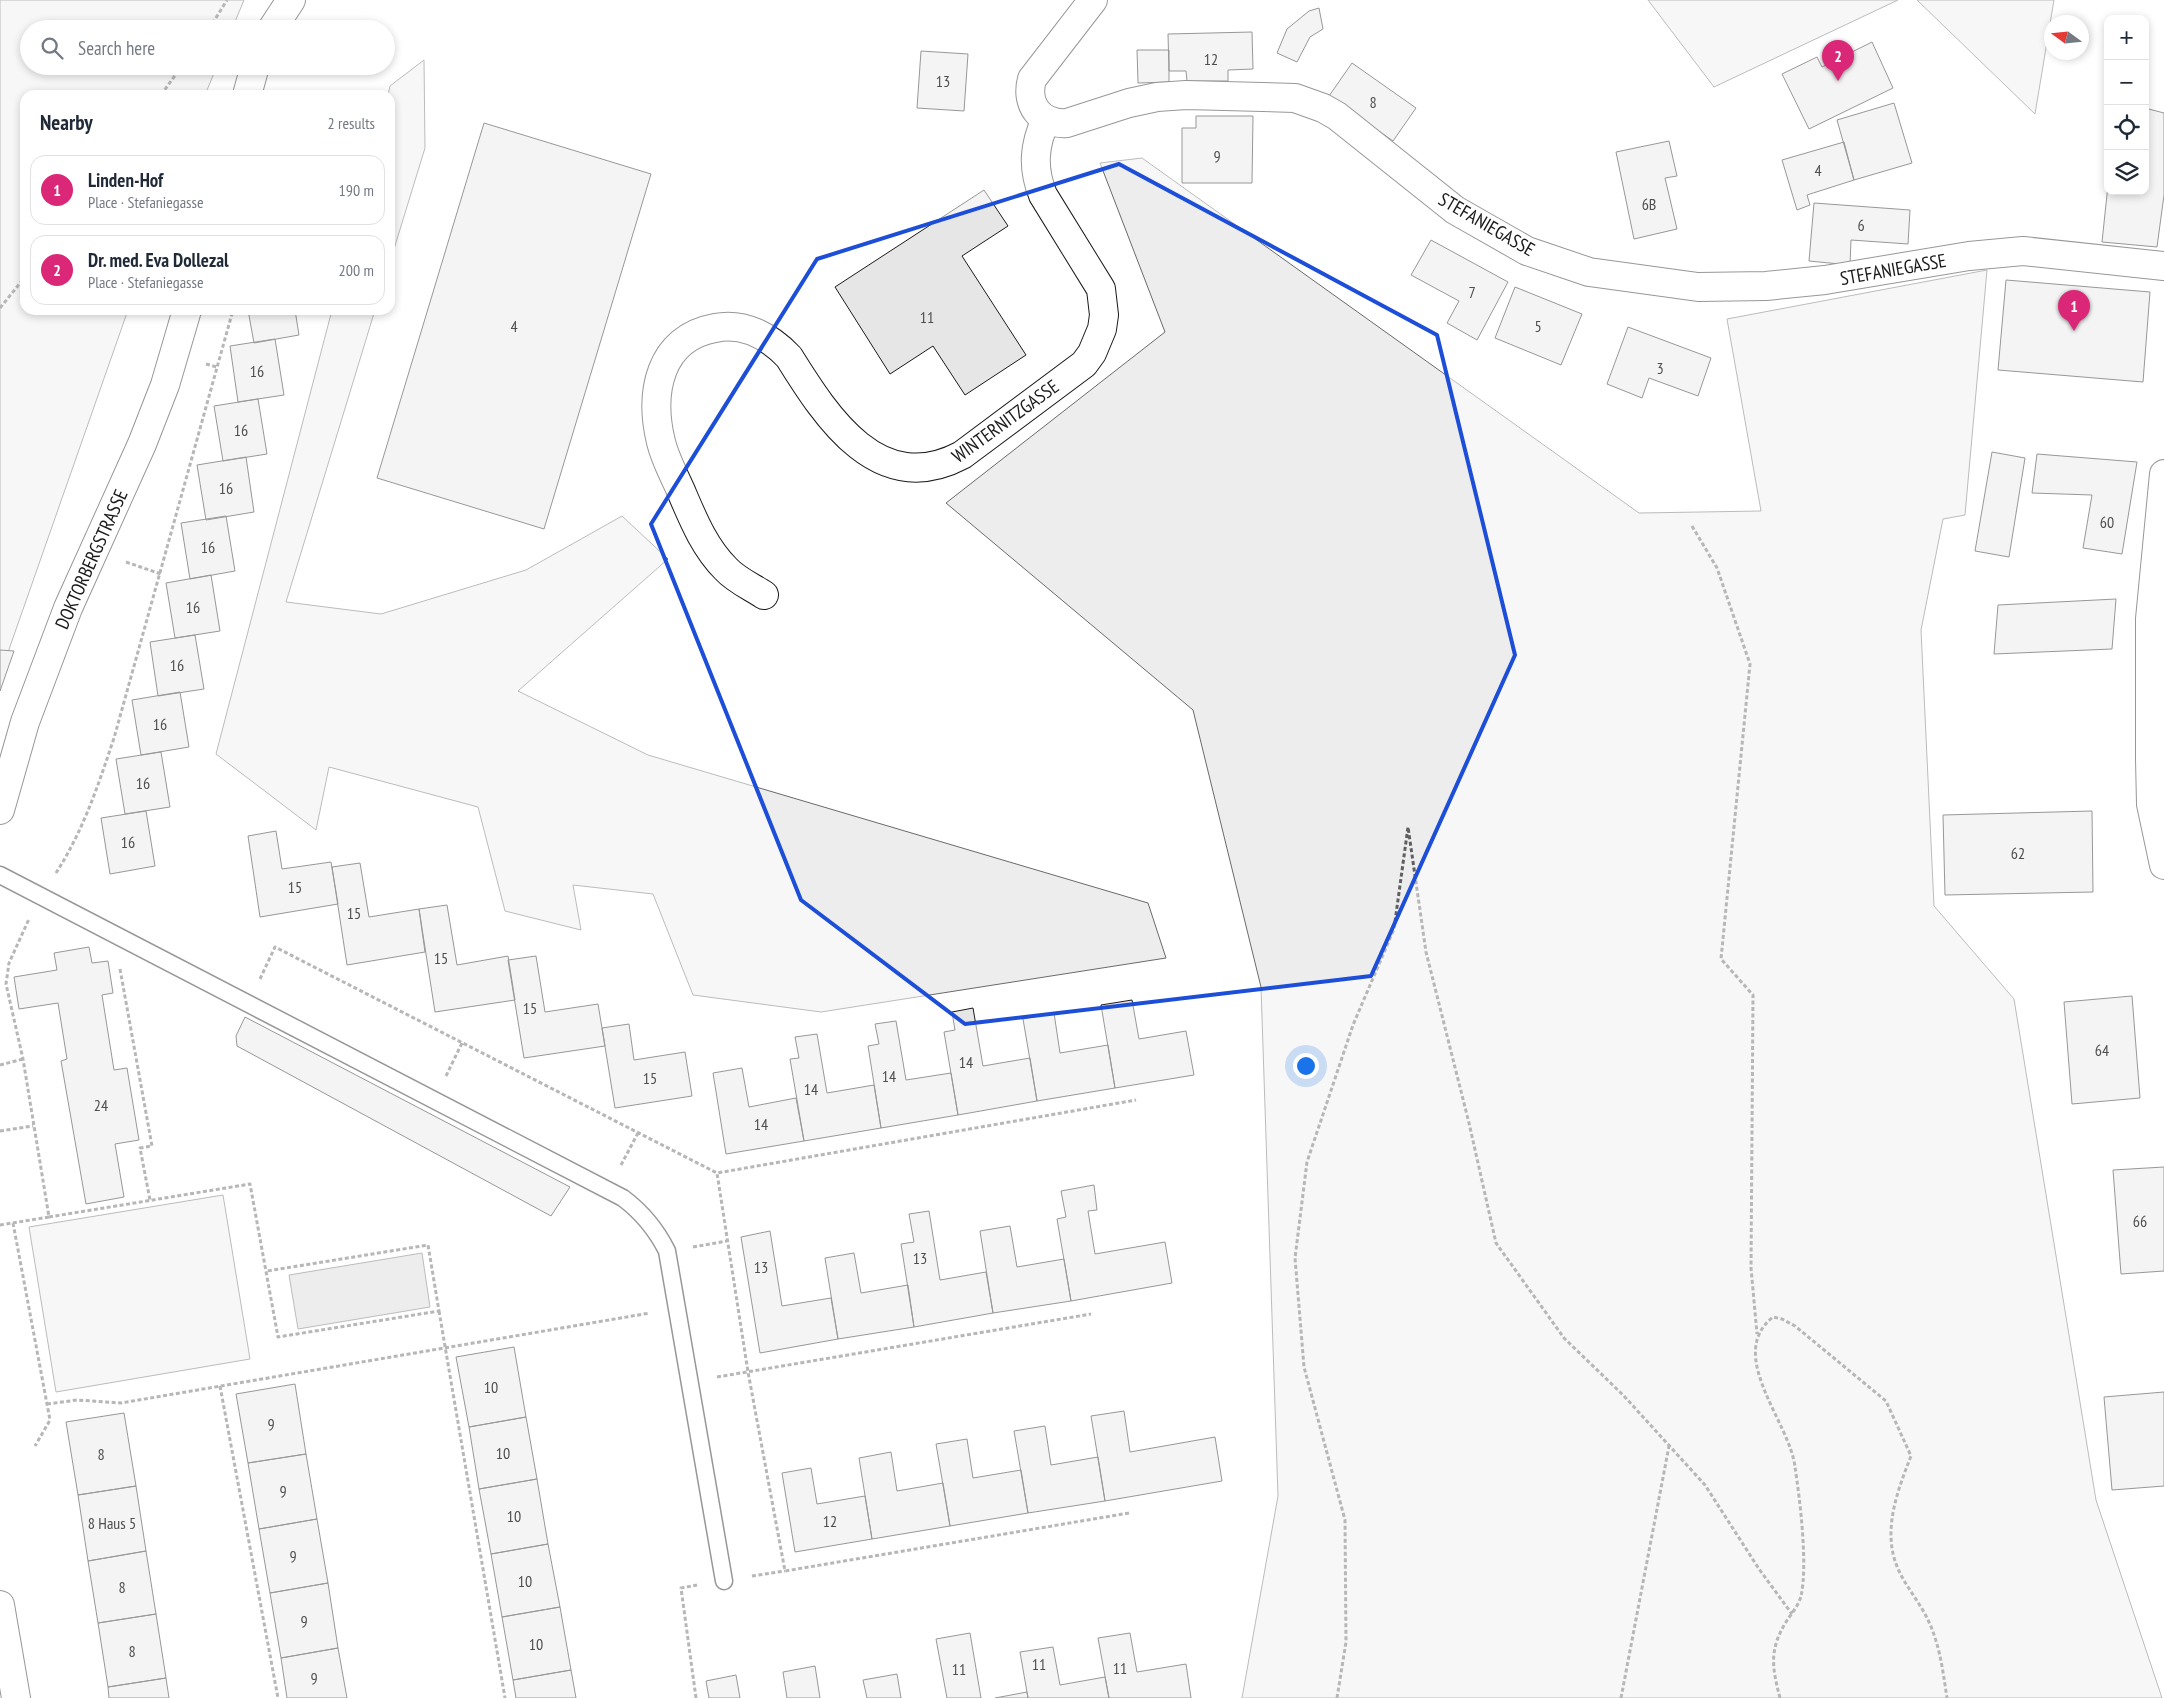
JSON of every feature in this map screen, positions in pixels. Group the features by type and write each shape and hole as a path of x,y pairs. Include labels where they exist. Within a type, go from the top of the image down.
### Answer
{"street":[{"path":"1046,120 1038,114 1032,105 1029,90 1032,79 1094,0"},
{"path":"248,90 253,75"},
{"name":"STEFANIEGASSE","path":"1046,120 1056,124 1067,123 1129,102 1157,97 1195,95 1295,98 1323,108 1337,116 1455,210 1527,251 1589,272 1698,287 1766,286 1825,280 1969,256 2023,250 2164,266"},
{"name":"WINTERNITZGASSE","path":"764,595 727,570 700,536 661,444 656,405 664,366 673,349 683,340 707,329 733,327 758,333 770,339 789,357 841,431 866,452 880,460 912,468 944,464 962,455 1084,364 1092,353 1102,328 1104,315 1101,289 1043,195 1038,182 1035,163 1037,144 1046,120"},
{"name":"DOKTORBERGSTRASSE","path":"0,810 25,722 68,608 142,444 165,385 186,315"},
{"path":"2164,474 2150,619 2150,759 2151,804 2164,865"},
{"path":"0,1605 16,1698"}],"lane":[{"path":"0,875 607,1191 637,1209 659,1236 667,1251 724,1581"}],"path":[{"path":"215,20 227,0"},
{"path":"165,90 175,75"},
{"path":"0,308 20,283"},
{"path":"49,1217 23,1059 6,984 6,974 15,945 41,896 70,851 97,790 161,574 232,315"},
{"path":"1692,526 1717,568 1750,664 1721,959 1753,995 1750,1268 1757,1335 1757,1372 1795,1464 1803,1578 1801,1597 1776,1638 1772,1655 1774,1677 1780,1698"},
{"path":"1337,1698 1346,1642 1345,1520 1304,1367 1295,1258 1307,1162 1353,1025 1394,929 1408,827 1426,952 1469,1123 1496,1243 1564,1338 1624,1396 1705,1484 1759,1569 1792,1614"},
{"path":"128,941 120,972 152,1146 140,1148 150,1200"},
{"path":"248,1004 275,947 717,1173 1136,1100"},
{"path":"433,1100 462,1043"},
{"path":"0,1065 23,1059"},
{"path":"0,1131 34,1126"},
{"path":"607,1191 638,1133"},
{"path":"717,1173 748,1372 785,1571"},
{"path":"0,1224 250,1184 278,1337 438,1311"},
{"path":"14,1223 50,1420 34,1446"},
{"path":"267,1271 428,1245 505,1698"},
{"path":"46,1404 77,1400 121,1404 676,1308"},
{"path":"689,1381 1091,1314"},
{"path":"1757,1335 1763,1325 1773,1317 1782,1319 1795,1326 1886,1401 1910,1456 1891,1514 1892,1543 1898,1570 1928,1620 1939,1650 1947,1698"},
{"path":"220,1386 278,1698"},
{"path":"1622,1698 1669,1445"},
{"path":"696,1698 681,1588 1130,1513"}],"highlighted area":[{"path":"1119,164 1437,335 1515,655 1371,976 965,1024 801,900 651,524 817,259"}],"shaded area":[{"path":"0,0 244,0 236,20 20,20 20,75 213,75 207,90 20,90 20,315 126,315 0,675"},
{"path":"1648,0 1898,0 1714,87"},
{"path":"1917,0 2054,0 2052,15 2044,15 2044,60 2035,114"},
{"path":"424,60 425,148 395,246 395,90 389,90 390,86"},
{"path":"1142,158 1639,513 1761,511 1727,319 1987,270 1965,515 1943,519 1921,630 1934,906 2014,999 2096,1500 2162,1698 1242,1698 1278,1496 1261,987 1193,710 946,503 1165,332 1100,163"},
{"path":"331,315 373,315 286,602 381,614 526,570 622,516 668,559 518,691 648,755 1148,903 1166,958 821,1012 693,995 653,894 573,885 581,930 505,911 478,807 329,767 316,830 216,754"},
{"path":"223,1195 250,1359 56,1392 29,1227"},
{"path":"422,1253 430,1307 298,1329 289,1275"}],"building":[{"path":"1319,8 1323,29 1310,37 1297,62 1277,53 1287,29 1309,11"},
{"path":"1252,32 1253,69 1228,70 1228,81 1187,81 1186,71 1169,71 1168,34"},
{"path":"1872,42 1893,88 1809,129 1782,74 1817,57 1822,67"},
{"path":"1137,50 1169,50 1169,82 1138,83"},
{"path":"921,51 968,54 964,111 917,108"},
{"path":"1352,63 1416,108 1393,141 1329,96"},
{"path":"1894,103 1912,163 1854,180 1837,120"},
{"path":"2149,109 2164,113 2164,195 2157,247 2102,242 2107,195 2149,195"},
{"path":"1196,116 1253,116 1252,183 1182,183 1182,128 1196,128"},
{"path":"484,123 651,174 544,529 377,478"},
{"path":"1669,141 1677,176 1665,178 1677,229 1634,239 1616,152"},
{"path":"1844,142 1854,180 1807,195 1810,205 1797,210 1782,160"},
{"path":"984,190 1008,226 962,256 1026,355 965,395 933,346 890,374 835,287"},
{"path":"1814,203 1910,210 1908,244 1851,240 1850,265 1809,261"},
{"path":"1431,240 1508,282 1477,340 1447,323 1459,301 1411,275"},
{"path":"2006,280 2150,292 2143,382 1998,370"},
{"path":"1515,287 1582,314 1561,365 1495,338"},
{"path":"249,315 296,315 299,335 254,343"},
{"path":"1628,327 1711,358 1698,396 1649,378 1642,398 1607,384"},
{"path":"275,339 284,395 238,402 230,346"},
{"path":"258,399 267,454 223,461 214,406"},
{"path":"1992,452 2025,458 2009,557 1975,551"},
{"path":"2037,454 2137,462 2122,554 2083,548 2092,495 2032,493"},
{"path":"246,457 254,512 206,520 197,465"},
{"path":"226,516 235,571 190,579 181,523"},
{"path":"211,575 220,631 175,638 166,583"},
{"path":"2116,599 2112,649 1994,654 1998,605"},
{"path":"195,635 204,689 158,696 150,642"},
{"path":"0,650 14,651 0,691"},
{"path":"180,692 189,747 141,755 132,700"},
{"path":"161,752 170,807 125,814 116,759"},
{"path":"146,811 155,866 110,874 101,818"},
{"path":"2092,811 2093,892 1945,895 1943,815"},
{"path":"276,831 282,869 331,862 338,904 260,917 248,836"},
{"path":"360,863 369,917 419,909 425,952 347,965 332,867"},
{"path":"447,905 457,965 508,956 515,1000 435,1012 419,909"},
{"path":"89,947 92,963 108,961 113,993 102,995 114,1070 127,1068 139,1140 115,1144 124,1197 86,1204 61,1061 67,1059 58,1003 19,1009 14,977 57,970 54,953"},
{"path":"536,956 545,1012 598,1004 605,1046 524,1058 508,960"},
{"path":"2132,996 2140,1098 2072,1104 2064,1002"},
{"path":"1132,1000 1139,1039 1186,1031 1194,1075 1115,1088 1101,1005"},
{"path":"973,1008 983,1066 1030,1058 1037,1101 958,1115 944,1032 955,1030 952,1012"},
{"path":"1054,1013 1060,1053 1108,1045 1115,1088 1037,1101 1023,1019"},
{"path":"245,1017 570,1187 551,1216 237,1046 236,1036"},
{"path":"896,1021 906,1080 951,1073 958,1115 881,1128 868,1046 879,1044 875,1024"},
{"path":"629,1024 634,1060 685,1052 692,1096 615,1108 602,1028"},
{"path":"817,1034 827,1093 874,1085 881,1128 804,1141 790,1059 799,1058 795,1037"},
{"path":"742,1068 749,1107 796,1098 804,1141 726,1154 713,1073"},
{"path":"2164,1167 2164,1271 2121,1274 2113,1170"},
{"path":"1094,1185 1097,1210 1088,1211 1095,1254 1165,1242 1172,1283 1071,1301 1057,1219 1066,1217 1061,1191"},
{"path":"929,1211 940,1280 986,1272 993,1313 914,1327 901,1244 914,1242 909,1214"},
{"path":"1010,1226 1017,1267 1064,1259 1071,1301 993,1313 980,1231"},
{"path":"770,1231 782,1306 831,1298 838,1339 760,1353 741,1237"},
{"path":"854,1253 861,1293 908,1285 914,1327 838,1339 825,1258"},
{"path":"514,1347 526,1417 469,1427 456,1357"},
{"path":"295,1384 306,1454 248,1463 236,1394"},
{"path":"2164,1392 2164,1486 2112,1490 2104,1397"},
{"path":"1124,1411 1130,1452 1215,1437 1222,1481 1105,1501 1091,1416"},
{"path":"124,1413 136,1486 78,1495 66,1422"},
{"path":"526,1417 537,1479 479,1489 469,1427"},
{"path":"1045,1426 1051,1465 1098,1457 1105,1501 1028,1513 1014,1431"},
{"path":"967,1439 973,1478 1021,1470 1028,1513 950,1526 936,1444"},
{"path":"891,1452 897,1491 943,1483 950,1526 872,1539 859,1458"},
{"path":"306,1454 317,1519 259,1529 248,1463"},
{"path":"811,1468 817,1504 865,1496 872,1539 795,1552 782,1473"},
{"path":"537,1479 548,1544 491,1554 479,1489"},
{"path":"136,1486 146,1551 88,1561 78,1495"},
{"path":"317,1519 328,1583 270,1593 259,1529"},
{"path":"548,1544 560,1607 502,1617 491,1554"},
{"path":"146,1551 156,1614 98,1623 88,1561"},
{"path":"328,1583 338,1648 281,1658 270,1593"},
{"path":"560,1607 571,1670 513,1680 502,1617"},
{"path":"156,1614 166,1678 108,1687 98,1623"},
{"path":"970,1633 981,1698 947,1698 936,1639"},
{"path":"1130,1633 1137,1672 1186,1664 1191,1698 1109,1698 1098,1638"},
{"path":"1053,1647 1060,1685 1105,1677 1109,1698 1028,1698 1020,1652"},
{"path":"338,1648 347,1698 287,1698 281,1658"},
{"path":"815,1666 820,1698 787,1698 783,1672"},
{"path":"571,1670 576,1698 516,1698 513,1680"},
{"path":"897,1674 901,1698 867,1698 863,1680"},
{"path":"736,1675 740,1698 709,1698 706,1681"},
{"path":"166,1678 169,1698 109,1698 108,1687"},
{"path":"1027,1692 1028,1698 995,1698"}],"place":[{"name":"Dr. med. Eva Dollezal","path":"1838,81"},
{"name":"Linden-Hof","path":"2074,331"}]}
